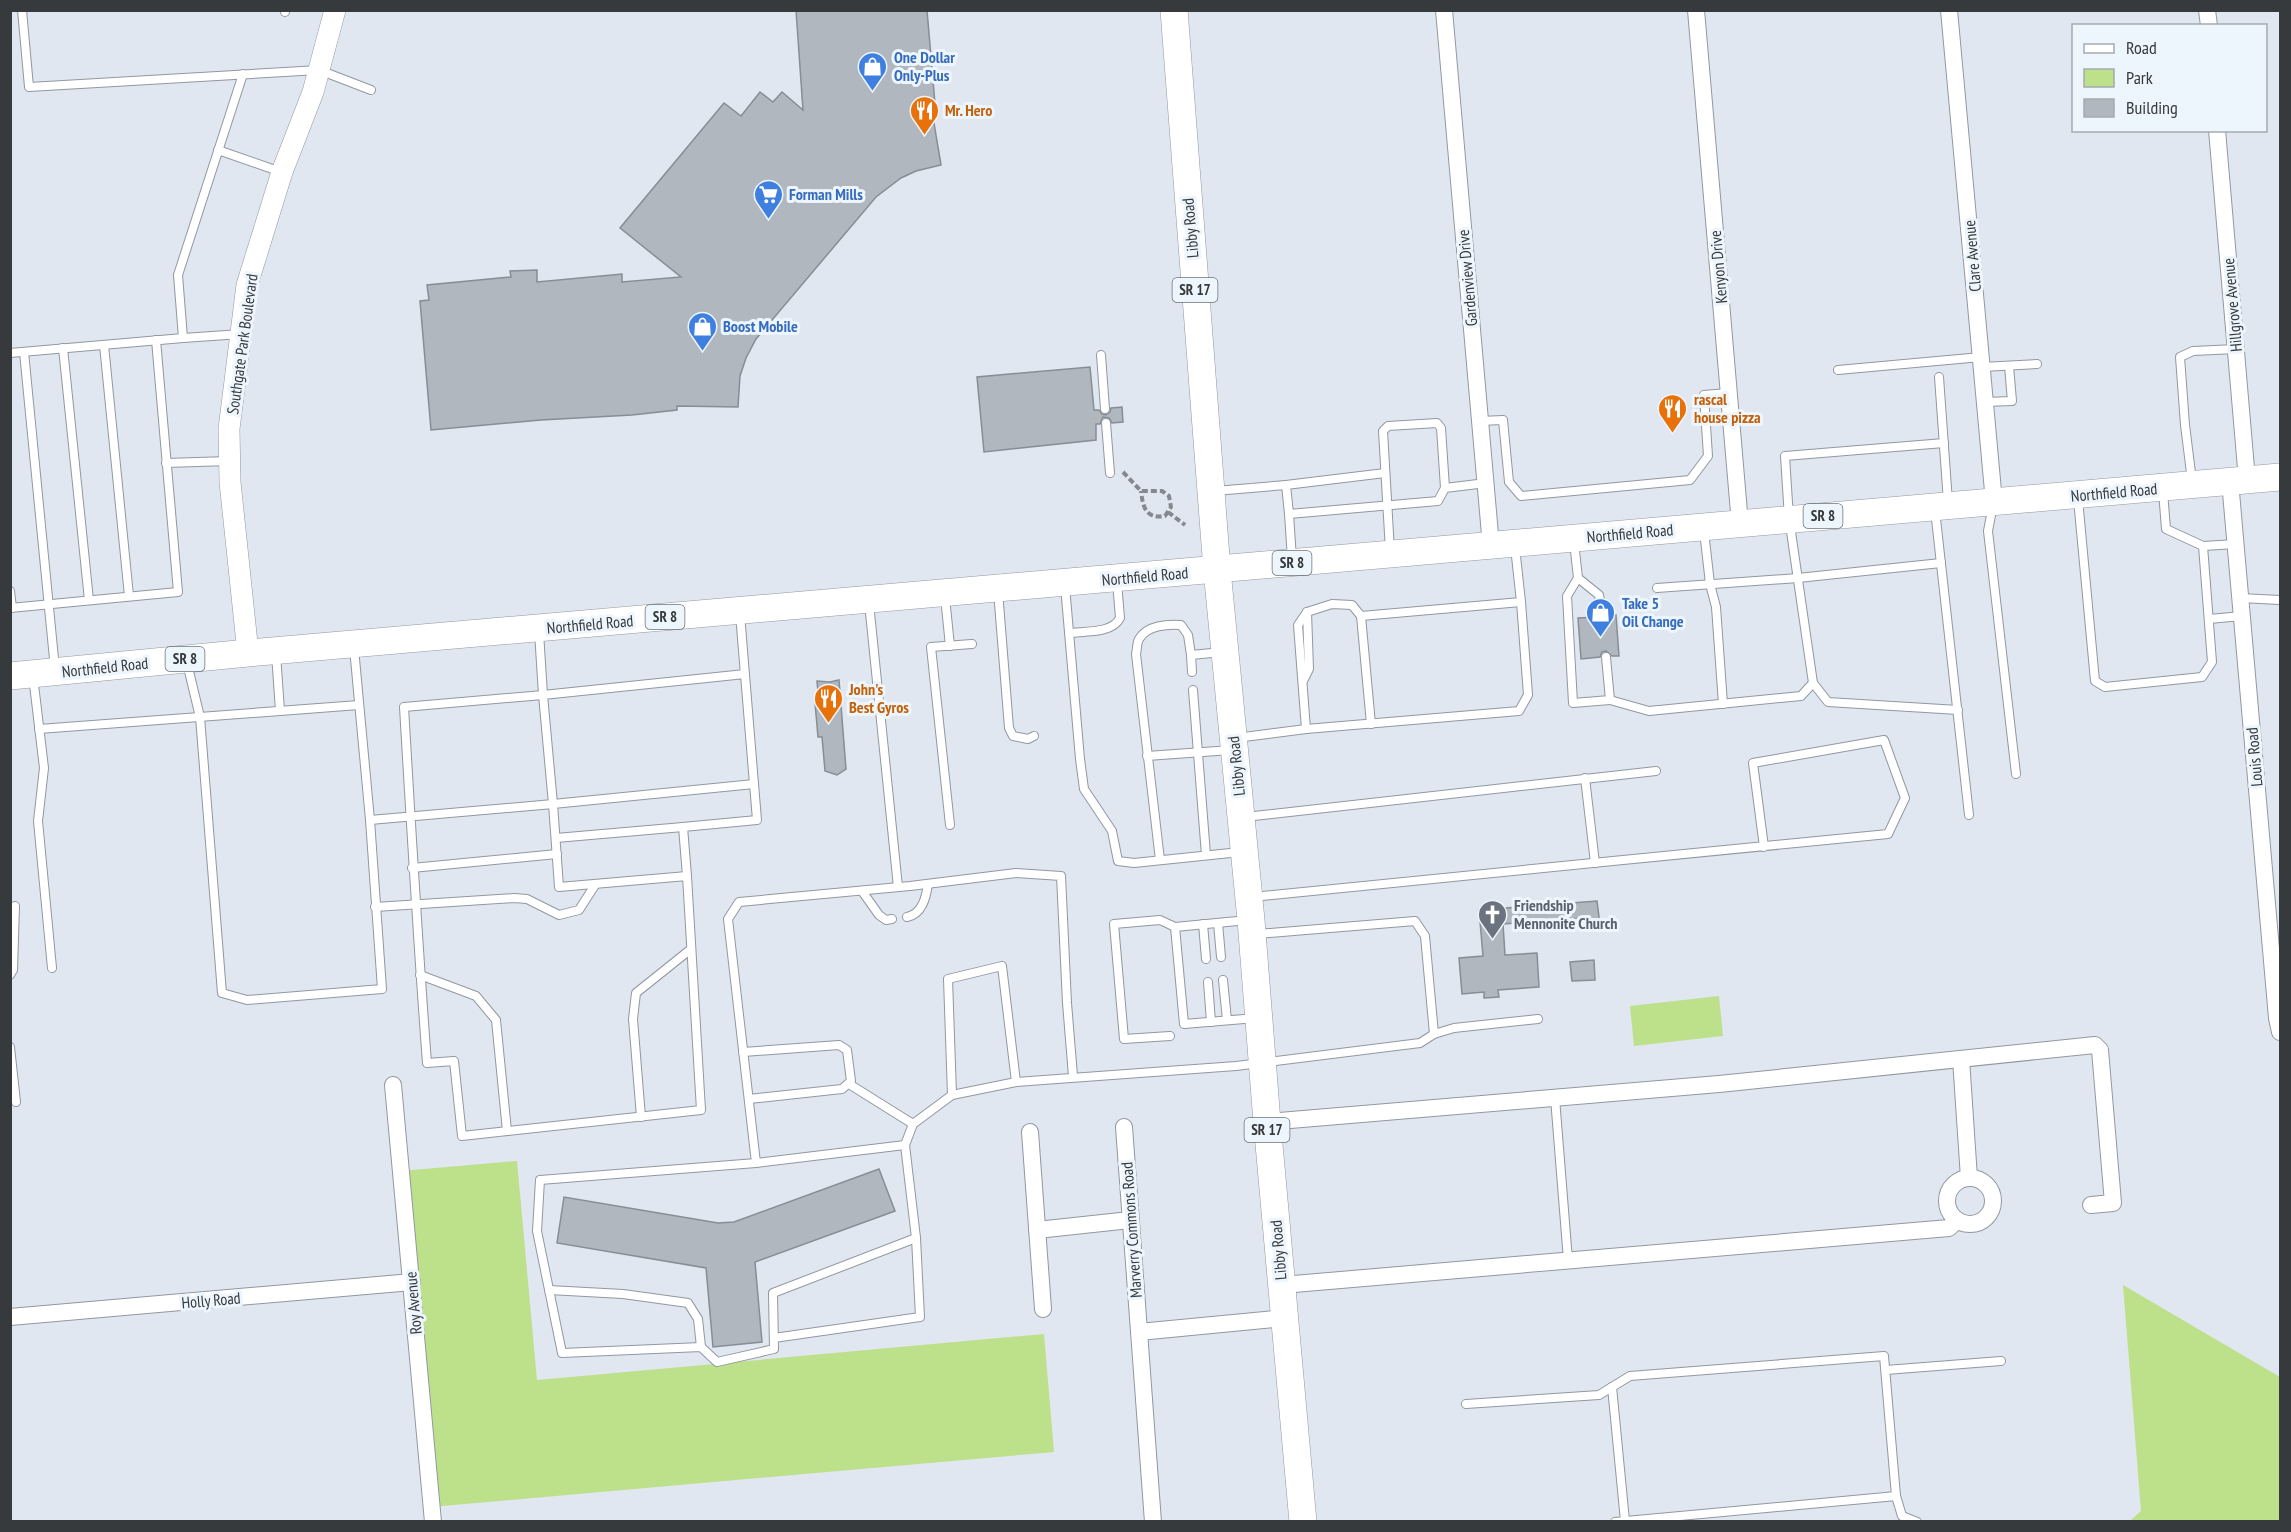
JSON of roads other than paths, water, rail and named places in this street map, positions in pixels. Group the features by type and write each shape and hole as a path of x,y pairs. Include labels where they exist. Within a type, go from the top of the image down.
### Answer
{"main road":[{"name":"Libby Road","path":"1174,10 1217,570 1251,917 1303,1521"},
{"name":"Northfield Road","path":"33,674 248,653 2280,477"}],"street":[{"name":"Southgate Park Boulevard","path":"248,653 230,482 229,429 247,285 282,172 313,92 335,10"},
{"name":"Gardenview Drive","path":"1444,10 1485,483 1502,545"},
{"name":"Kenyon Drive","path":"1696,10 1740,524"},
{"name":"Clare Avenue","path":"1949,10 1994,502"},
{"name":"Hillgrove Avenue","path":"2217,132 2236,350 2238,480"},
{"name":"Louis Road","path":"2238,480 2236,544 2240,598 2280,1032"},
{"path":"1267,1122 1719,1084 2095,1045 2100,1050 2113,1203 2091,1204"},
{"path":"1961,1059 1969,1178"},
{"name":"Roy Avenue","path":"393,1085 433,1521"},
{"name":"Marverry Commons Road","path":"1124,1127 1154,1521"},
{"path":"1030,1132 1043,1309"},
{"path":"1969,1178 1984,1183 1991,1191 1993,1203 1989,1215 1983,1221 1970,1225 1957,1220 1950,1213 1947,1201 1948,1194 1958,1182 1969,1178"},
{"path":"1037,1230 1131,1220"},
{"path":"1282,1285 1949,1228 1957,1220"},
{"name":"Holly Road","path":"10,1317 412,1282"},
{"path":"1139,1332 1285,1318"}],"lane":[{"path":"22,10 29,87 319,70 371,90"},
{"path":"183,338 178,275 243,74"},
{"path":"218,150 282,172"},
{"path":"10,353 241,334"},
{"path":"10,591 11,608 178,592 156,340"},
{"path":"104,345 129,596"},
{"path":"63,348 89,600"},
{"path":"2192,485 2180,357 2193,351 2236,350"},
{"path":"24,352 49,604 33,674 44,768 38,821 52,968"},
{"path":"1101,355 1105,409"},
{"path":"1838,370 1981,362 2009,366 2037,364"},
{"path":"1985,402 2012,400 2009,366"},
{"path":"1939,377 1944,443 1941,563 1970,815"},
{"path":"1480,421 1503,420 1509,482 1521,496 1690,480 1708,456 1704,395 1728,393"},
{"path":"1106,423 1110,473"},
{"path":"1288,514 1388,506 1438,501 1445,488 1441,428 1437,423 1388,426 1383,431 1388,506 1390,555"},
{"path":"1944,443 1785,456 1789,518 1813,683 1828,702 1958,710"},
{"path":"166,463 230,460"},
{"path":"1211,492 1385,473"},
{"path":"1445,488 1485,483"},
{"path":"1286,485 1293,563"},
{"path":"2163,488 2166,529 2203,546 2236,544"},
{"path":"2078,494 2094,681 2105,687 2202,677 2212,662 2203,546"},
{"path":"1994,502 1988,531 2016,774"},
{"path":"1703,527 1710,584 1716,607 1723,704"},
{"path":"1573,538 1578,578 1567,596 1573,703 1610,700 1648,711 1801,696 1813,683"},
{"path":"1147,756 1197,752 1306,729 1518,711 1528,695 1521,602 1502,545"},
{"path":"1657,588 1798,578 1941,563"},
{"path":"1069,633 1113,627 1118,623 1120,618 1116,578"},
{"path":"1578,578 1599,595 1603,616"},
{"path":"1065,583 1084,789 1112,831 1118,861 1125,863 1245,851"},
{"path":"998,588 1010,728 1013,736 1028,739 1034,735"},
{"path":"945,594 950,646"},
{"path":"2240,598 2280,600"},
{"path":"868,600 898,887"},
{"path":"1361,616 1521,602"},
{"path":"1306,729 1298,625 1307,612 1332,604 1352,605 1361,616 1371,724"},
{"path":"555,838 757,820 740,611"},
{"path":"2209,619 2242,616"},
{"path":"1160,860 1136,654 1139,639 1149,630 1159,626 1181,625 1188,635 1192,672"},
{"path":"539,628 559,887 687,876"},
{"path":"186,659 200,717 222,993 247,1000 381,989 370,820 354,644"},
{"path":"950,825 932,647 972,644"},
{"path":"275,651 280,711"},
{"path":"1191,655 1226,652"},
{"path":"1606,657 1610,700"},
{"path":"683,827 701,1110 462,1136 454,1061 427,1063 412,868 412,817 404,707 745,674"},
{"path":"1193,690 1206,855"},
{"path":"39,729 359,705"},
{"path":"1170,1036 1124,1039 1114,924 1160,920 1175,927 1218,923 1595,863 1764,847 1888,834 1905,798 1884,740 1752,763 1764,847"},
{"path":"1241,817 1656,771"},
{"path":"1585,778 1595,863"},
{"path":"370,820 754,784"},
{"path":"412,868 556,854"},
{"path":"756,1163 728,919 739,902 862,891 1016,873 1061,876 1073,1076"},
{"path":"906,917 913,916 926,900 928,884"},
{"path":"375,907 514,898 527,899 559,915 579,909 595,885"},
{"path":"862,891 879,915 886,920 892,920"},
{"path":"10,975 13,970 15,906"},
{"path":"1251,917 1415,921 1425,936 1434,1034"},
{"path":"1218,923 1221,957"},
{"path":"1203,924 1206,959"},
{"path":"1175,927 1184,1024 1259,1018"},
{"path":"641,1117 633,1019 636,993 691,949"},
{"path":"952,1095 948,979 1002,966 1016,1082"},
{"path":"420,975 476,996 496,1020 507,1131"},
{"path":"1223,980 1227,1020"},
{"path":"1208,982 1211,1022"},
{"path":"774,1338 920,1317 916,1238 905,1144 913,1124 952,1095 1016,1082 1073,1076 1236,1066 1420,1043 1434,1034 1454,1028 1538,1019"},
{"path":"743,1052 839,1045 849,1054 851,1081 842,1089 749,1099"},
{"path":"10,1047 16,1102"},
{"path":"849,1084 913,1124"},
{"path":"1555,1098 1568,1260"},
{"path":"701,1347 562,1353 537,1231 540,1180 756,1163 905,1144"},
{"path":"549,1290 623,1294 688,1303 698,1319 701,1347 717,1362 774,1349 773,1293 916,1238"},
{"path":"1466,1404 1599,1395 1630,1376 1884,1356 1896,1496 1902,1516 1917,1521"},
{"path":"1886,1371 2001,1361"},
{"path":"1612,1388 1624,1521"},
{"path":"1615,1521 1686,1518 1896,1496"}],"place":[{"name":"One Dollar Only-Plus","path":"873,92"},
{"name":"Mr. Hero","path":"924,136"},
{"name":"Forman Mills","path":"768,220"},
{"name":"Boost Mobile","path":"702,352"},
{"name":"rascal house pizza","path":"1673,434"},
{"name":"Take 5 Oil Change","path":"1601,638"},
{"name":"John's Best Gyros","path":"828,724"},
{"name":"Friendship Mennonite Church","path":"1493,940"}]}
